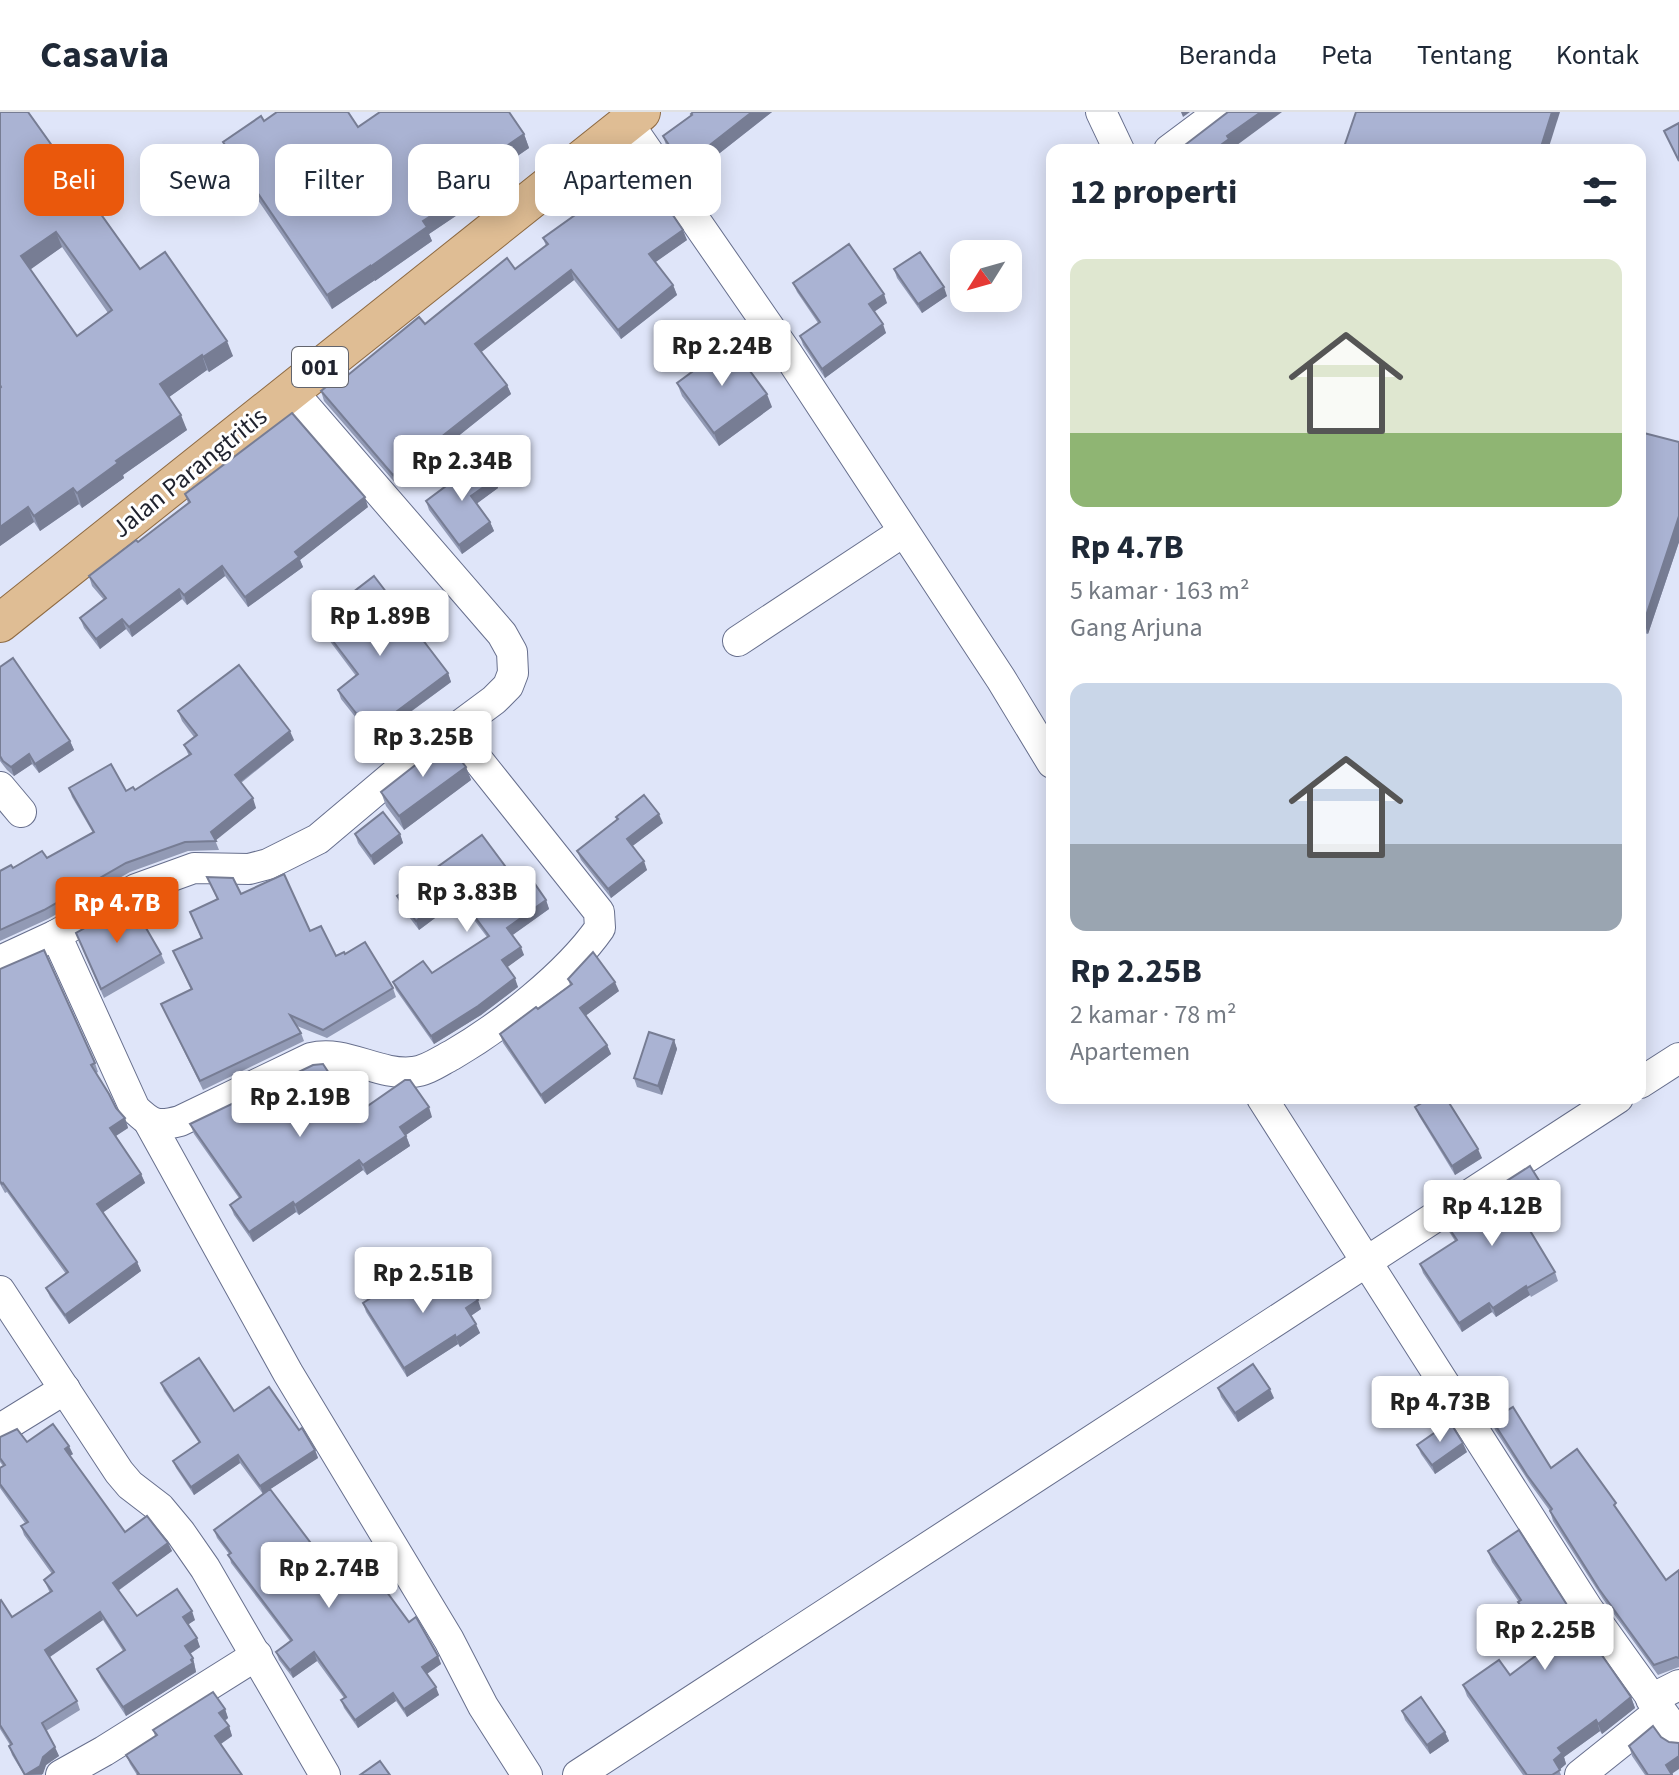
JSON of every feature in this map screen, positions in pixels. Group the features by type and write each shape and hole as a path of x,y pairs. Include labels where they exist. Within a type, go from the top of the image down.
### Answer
{"main road":[{"name":"Jalan Parangtritis","path":"0,623 634,118"}],"street":[{"path":"1101,112 1116,144"},
{"path":"1177,144 1220,112"},
{"path":"634,118 994,668 1046,753"},
{"path":"0,961 56,935 136,889 194,868 249,869 268,864 318,839 401,769 494,700 508,686 513,673 512,652 502,634 291,390"},
{"path":"738,641 903,532"},
{"path":"149,1122 162,1125 180,1121 311,1058 326,1054 393,1071 413,1072 431,1067 481,1039 547,986 593,938 600,928 599,912 454,730"},
{"path":"0,787 21,812"},
{"path":"56,935 135,1109 149,1122 288,1373 449,1640 483,1706 527,1775"},
{"path":"1646,1079 1679,1058"},
{"path":"1266,1104 1588,1609 1679,1736"},
{"path":"578,1775 1609,1104"},
{"path":"3,1302 119,1472 130,1485 160,1508 205,1568 325,1775"},
{"path":"0,1429 65,1389"},
{"path":"61,1775 257,1655"},
{"path":"1580,1775 1679,1685"}],"building":[{"path":"0,112 28,112 51,144 24,144 24,216 102,216 140,269 165,252 227,341 160,384 181,415 77,493 73,488 34,516 28,507 0,527","holes":["56,232 112,310 77,336 21,256"]},
{"path":"277,112 348,112 358,127 380,112 509,112 524,134 509,144 408,144 408,216 431,216 423,221 427,227 327,295 259,195 259,144 223,142 261,116 264,121"},
{"path":"752,112 711,144 668,144 663,136 691,114"},
{"path":"1228,112 1261,112 1227,136 1229,139 1222,144 1186,144"},
{"path":"1356,112 1552,112 1542,144 1345,144"},
{"path":"1679,123 1679,161 1664,131"},
{"path":"574,216 673,216 683,230 649,254 673,285 618,330 571,270 475,344 507,385 393,475 321,391 335,380 337,384 419,317 425,324 507,258 515,269 548,244 543,238"},
{"path":"849,244 884,294 869,304 883,324 822,369 800,336 820,322 793,283"},
{"path":"920,252 944,287 918,304 894,269"},
{"path":"730,344 767,394 714,433 677,383"},
{"path":"292,413 365,497 295,552 299,557 245,597 222,566 184,595 179,589 129,627 122,619 96,639 80,618 106,598 89,576 190,502 185,494"},
{"path":"1646,434 1679,442 1679,516 1646,616"},
{"path":"481,460 495,479 471,496 490,522 459,545 426,501"},
{"path":"374,576 448,673 392,715 406,733 384,749 338,690 358,674 317,620"},
{"path":"13,658 70,741 35,764 29,754 11,767 0,756 0,667"},
{"path":"239,665 290,731 235,775 253,798 211,832 216,841 185,842 126,863 44,910 0,930 0,871 11,865 13,868 42,851 47,858 94,832 69,788 111,764 126,791 133,787 135,790 191,754 184,745 197,735 178,711"},
{"path":"446,741 466,767 399,816 381,792"},
{"path":"644,795 659,814 627,839 644,861 608,889 577,851"},
{"path":"383,812 400,834 371,856 355,834"},
{"path":"482,835 517,882 528,874 546,900 507,928 521,947 502,960 515,978 431,1036 393,982 423,961 432,973 489,936 456,891 416,921 397,896"},
{"path":"284,874 310,931 321,926 336,956 365,942 393,988 323,1030 290,1015 301,1033 200,1081 161,1004 192,989 173,951 202,938 190,912 218,899 207,877 233,878 241,894"},
{"path":"131,902 161,954 101,989 76,933"},
{"path":"44,950 95,1063 91,1065 125,1118 110,1128 141,1174 97,1204 137,1262 65,1315 46,1288 68,1272 0,1181 0,969"},
{"path":"593,952 615,982 580,1008 607,1045 541,1095 500,1034 572,984 568,979"},
{"path":"649,1032 674,1040 658,1086 634,1078"},
{"path":"323,1064 356,1114 405,1080 410,1080 429,1107 400,1127 406,1136 363,1165 359,1160 295,1205 293,1202 249,1232 230,1205 241,1197 190,1124 313,1065"},
{"path":"1420,1104 1450,1104 1478,1149 1452,1166 1415,1107"},
{"path":"1530,1166 1552,1201 1536,1211 1538,1216 1526,1224 1555,1272 1526,1286 1493,1308 1489,1303 1459,1323 1420,1264 1457,1240 1444,1221"},
{"path":"454,1264 478,1300 466,1308 476,1324 404,1368 363,1303 394,1283 403,1297"},
{"path":"199,1358 234,1411 269,1387 299,1430 302,1428 315,1450 260,1486 238,1455 191,1487 173,1461 200,1442 161,1383"},
{"path":"1253,1364 1270,1389 1235,1413 1218,1388"},
{"path":"1513,1407 1551,1468 1577,1449 1666,1580 1679,1570 1679,1658 1654,1665 1599,1589 1550,1511 1552,1509 1492,1420"},
{"path":"1450,1422 1463,1443 1432,1465 1417,1445"},
{"path":"53,1424 69,1446 65,1449 125,1532 147,1516 168,1543 113,1583 137,1616 177,1589 192,1611 183,1617 197,1638 185,1646 193,1663 123,1707 97,1669 125,1650 100,1612 45,1650 77,1701 42,1723 55,1747 43,1757 40,1766 25,1775 0,1725 0,1601 12,1617 52,1591 44,1580 54,1572 21,1526 28,1522 0,1484 0,1468 5,1465 0,1458 0,1437 17,1429 27,1442"},
{"path":"270,1489 335,1575 343,1569 349,1577 367,1565 409,1622 416,1617 438,1656 422,1667 436,1687 404,1709 393,1693 355,1720 341,1700 346,1697 314,1652 290,1670 276,1652 292,1640 228,1555 231,1553 214,1530"},
{"path":"1519,1530 1631,1697 1598,1724 1596,1720 1558,1748 1562,1753 1554,1760 1560,1770 1552,1775 1527,1775 1463,1685 1499,1660 1510,1675 1550,1645 1518,1602 1521,1600 1488,1551"},
{"path":"213,1692 225,1709 219,1713 229,1726 215,1736 242,1775 137,1775 126,1755 157,1735 153,1730"},
{"path":"1421,1697 1445,1732 1427,1745 1402,1711"},
{"path":"1653,1726 1661,1737 1679,1743 1679,1756 1666,1765 1672,1775 1648,1775 1629,1746"},
{"path":"380,1761 390,1775 360,1775"}]}
